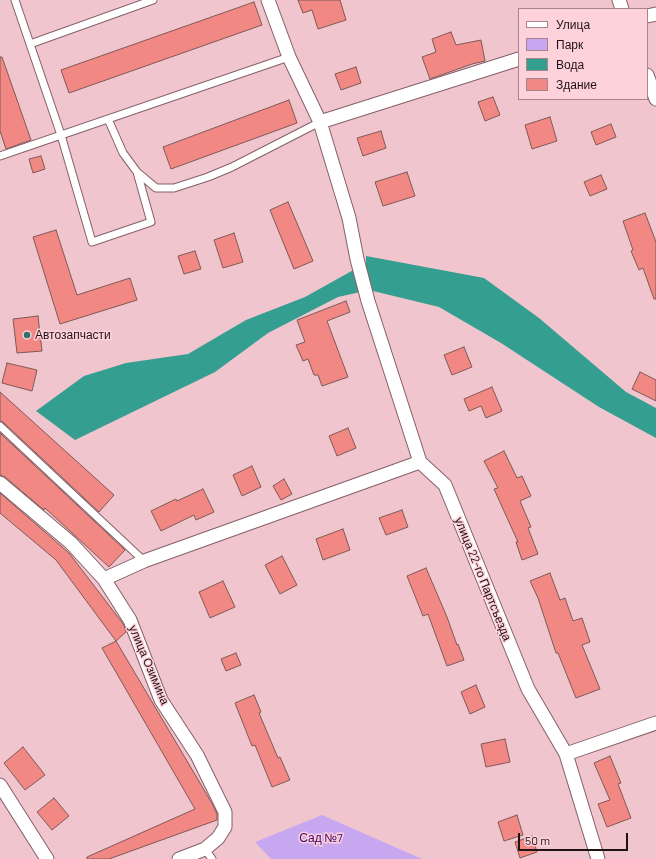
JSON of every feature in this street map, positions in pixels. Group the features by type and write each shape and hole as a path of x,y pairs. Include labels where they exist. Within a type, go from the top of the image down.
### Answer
{"street":[{"path":"268,0 289,57 320,122 518,59"},
{"path":"648,78 656,99"},
{"name":"улица 22-го Партсъезда","path":"320,122 349,218 357,259 368,301 420,462 445,485 528,689 566,754 598,859"},
{"path":"104,579 144,561 420,462"},
{"name":"улица Озимина","path":"0,483 71,542 104,579 130,620 161,700 197,754 225,812 225,827 208,854 179,859"},
{"path":"566,754 656,723"},
{"path":"0,785 47,859"}],"lane":[{"path":"16,0 61,135 92,242 151,222 137,172"},
{"path":"30,44 153,0"},
{"path":"0,156 289,57"},
{"path":"108,119 123,153 137,172 156,188 174,188 232,167 320,122"},
{"path":"0,426 144,561"}],"green space":[{"name":"Сад №7","path":"322,815 422,859 271,859 255,842"}],"water":[{"path":"366,256 484,278 539,318 626,392 656,408 656,438 599,407 501,343 439,307 369,290 338,297 268,333 215,372 75,440 36,411 84,376 126,363 188,354 246,320 305,297 366,263"}],"building":[{"path":"298,0 340,0 346,20 318,29 312,10 303,13"},
{"path":"254,2 262,25 69,93 61,70"},
{"path":"451,32 456,45 481,40 485,61 430,79 422,57 436,52 432,39"},
{"path":"0,57 2,57 31,140 6,149 0,131"},
{"path":"356,67 361,83 341,90 335,74"},
{"path":"493,97 500,115 485,121 478,102"},
{"path":"289,100 297,123 171,169 163,147"},
{"path":"550,117 557,141 532,149 525,125"},
{"path":"611,124 616,137 596,145 591,132"},
{"path":"381,131 386,148 363,156 357,138"},
{"path":"41,156 45,169 33,173 29,159"},
{"path":"407,172 415,196 383,206 375,182"},
{"path":"601,175 607,189 590,196 584,182"},
{"path":"288,202 313,261 294,269 270,210"},
{"path":"645,213 656,242 656,299 654,299 643,268 639,270 631,251 633,250 623,221"},
{"path":"56,230 77,295 130,278 137,300 60,324 33,237"},
{"path":"234,233 243,262 223,268 214,240"},
{"path":"195,251 201,269 184,274 178,256"},
{"path":"346,301 350,312 327,321 348,377 322,386 318,375 314,375 308,359 303,361 296,345 305,342 297,320"},
{"name":"Автозапчасти","path":"38,316 42,351 17,353 13,319"},
{"path":"464,347 472,367 452,375 444,355"},
{"path":"7,363 37,370 32,391 2,383"},
{"path":"640,372 656,380 656,401 632,389"},
{"path":"492,387 502,411 486,418 481,406 469,411 464,399"},
{"path":"0,392 114,495 99,512 3,422 0,421"},
{"path":"348,428 356,448 337,456 329,436"},
{"path":"0,433 125,550 109,567 45,508 44,510 5,477 0,475"},
{"path":"504,451 517,478 522,476 531,496 520,501 531,527 528,528 538,554 522,560 516,542 518,542 494,489 498,488 484,461"},
{"path":"252,466 261,487 242,496 233,475"},
{"path":"284,479 292,494 281,500 273,486"},
{"path":"203,489 214,512 196,520 194,515 161,531 151,511 176,499 177,501"},
{"path":"0,493 69,553 124,625 126,632 116,641 56,560 0,513"},
{"path":"402,510 408,527 386,535 379,518"},
{"path":"343,529 350,550 323,560 316,539"},
{"path":"282,556 297,585 280,594 265,565"},
{"path":"426,568 464,660 447,666 428,614 423,616 407,576"},
{"path":"550,573 560,600 565,598 573,621 582,618 590,642 582,645 600,689 576,698 558,653 556,653 538,598 530,581"},
{"path":"223,581 235,607 210,618 199,592"},
{"path":"116,641 213,805 217,814 217,820 109,859 87,859 87,857 195,809 102,648"},
{"path":"236,653 241,665 226,671 221,659"},
{"path":"476,685 485,707 470,714 461,692"},
{"path":"254,695 261,712 259,713 278,758 280,757 290,780 272,787 255,745 252,746 235,703"},
{"path":"505,739 510,762 486,767 481,744"},
{"path":"23,747 45,775 25,790 4,763"},
{"path":"610,756 621,783 618,784 631,818 607,827 598,804 610,800 594,763"},
{"path":"54,798 69,816 52,830 37,812"},
{"path":"517,815 523,835 504,841 498,822"},
{"path":"532,836 537,852 520,858 515,842"}],"place":[{"name":"Автозапчасти","path":"27,335"}]}
